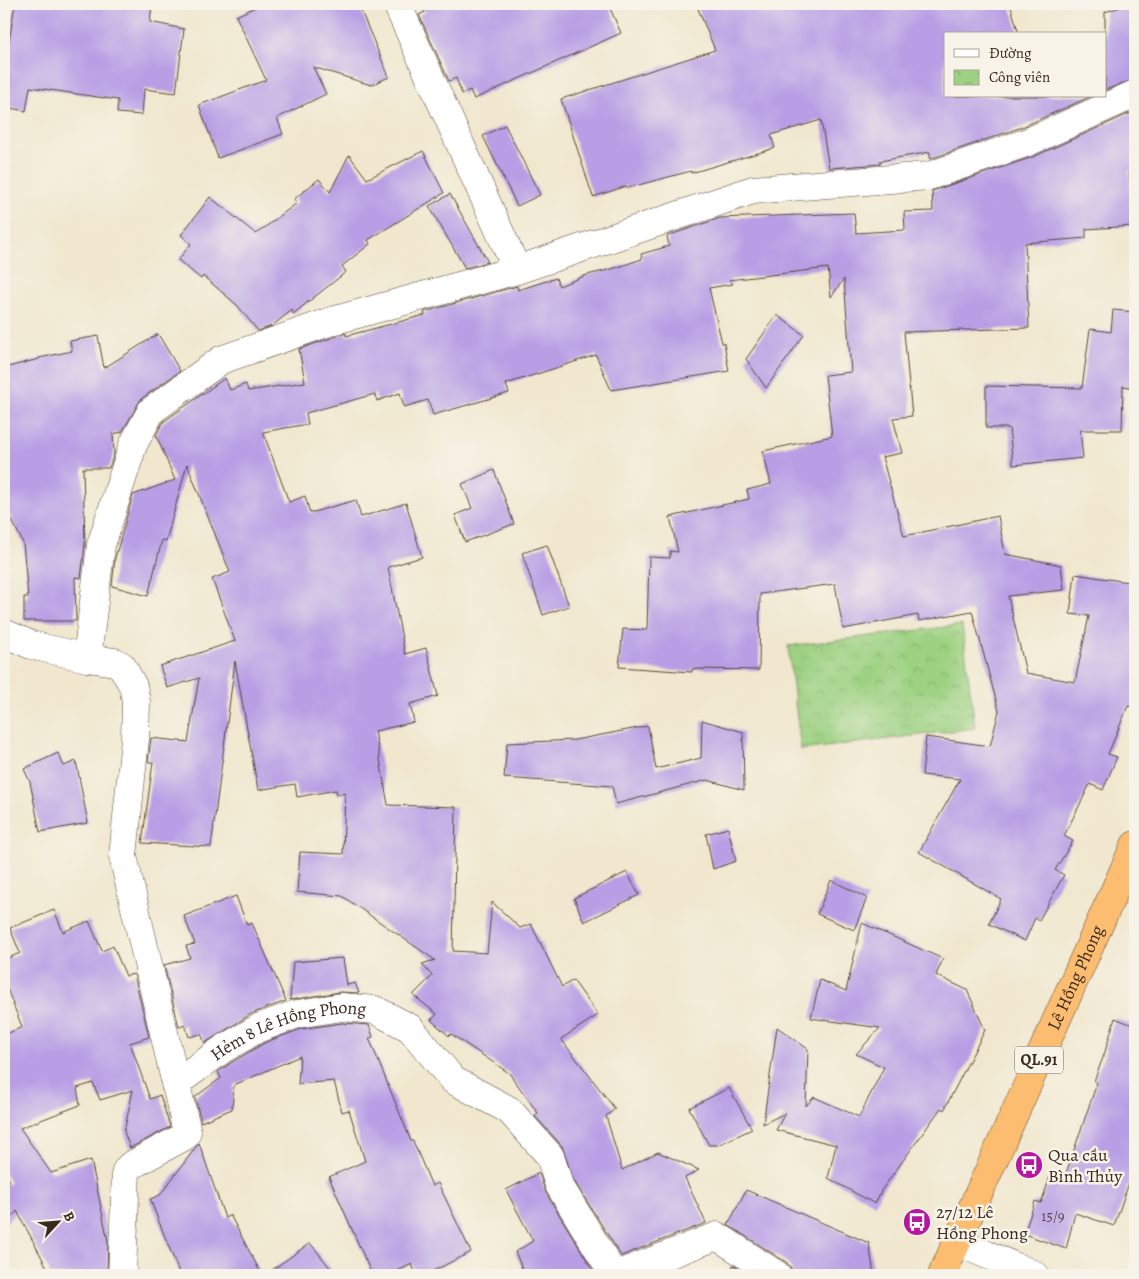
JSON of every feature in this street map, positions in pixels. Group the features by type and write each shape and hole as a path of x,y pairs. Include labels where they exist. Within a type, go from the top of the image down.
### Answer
{"highway":[{"name":"Lê Hồng Phong","path":"942,1275 1135,845"}],"street":[{"path":"397,4 517,270"},
{"path":"86,658 101,545 133,445 151,411 222,360 332,321 517,270 754,190 929,176 1028,142 1135,94"},
{"path":"4,633 31,645 86,658 116,662 122,666 133,686 136,701 136,740 123,856 187,1132 185,1136 126,1170 122,1275"},
{"name":"Hẻm 8 Lê Hồng Phong","path":"175,1084 223,1049 259,1028 298,1014 342,1007 375,1010 410,1028 453,1080 509,1110 550,1156 559,1185 615,1275"},
{"path":"615,1275 718,1236 777,1275"},
{"path":"957,1242 1035,1275"}],"green space":[{"path":"962,625 975,728 801,750 788,646"}],"building":[{"path":"15,4 82,4 125,8 126,4 152,4 150,22 184,29 176,93 144,89 142,115 117,113 118,100 30,87 26,111 4,107 4,73"},
{"path":"262,4 358,4 389,77 371,85 313,67 326,94 277,118 283,134 218,158 199,105 266,80 236,16"},
{"path":"421,4 608,4 621,33 474,99 470,90 462,94 456,78 449,81 419,15 425,12"},
{"path":"696,4 1010,4 1018,32 944,32 944,98 1087,98 1022,127 930,159 930,152 880,161 880,164 829,168 821,120 771,135 775,148 691,173 691,171 627,188 627,186 593,197 561,99 715,50"},
{"path":"1130,4 1135,18 1135,79 1106,90 1106,32 1105,12"},
{"path":"1135,111 1135,170 1129,171 1134,226 1086,229 1086,238 1025,243 1029,328 904,332 912,416 893,418 902,453 882,457 904,536 998,516 1005,554 1061,565 1064,590 1008,596 1026,673 1075,682 1089,616 1070,614 1075,574 1135,583 1135,708 1128,706 1108,754 1117,757 1103,790 1090,784 1064,836 1073,841 1055,870 1064,875 1039,920 1035,918 1025,941 989,924 1001,899 919,852 960,779 922,775 926,737 990,746 999,711 972,611 919,621 918,615 843,629 835,584 760,594 759,670 692,669 692,672 619,667 623,629 647,630 649,557 670,558 670,551 678,552 670,517 749,499 747,490 771,484 763,451 832,436 825,375 851,372 844,279 831,297 828,268 729,280 733,284 709,288 722,343 724,343 729,371 611,390 596,355 506,384 509,393 433,415 428,400 404,407 400,393 377,401 375,394 306,413 308,424 263,432 289,502 305,496 310,513 356,500 361,517 406,503 422,557 388,567 405,654 426,648 438,696 410,704 414,722 375,731 388,805 456,807 453,951 487,953 492,902 520,928 531,924 562,987 573,980 598,1015 561,1039 615,1109 606,1116 622,1170 658,1152 699,1170 685,1178 706,1223 621,1256 573,1179 562,1146 535,1116 538,1113 509,1073 451,1034 449,1036 431,1020 437,1014 413,995 432,976 422,964 435,960 342,896 297,892 300,852 343,854 345,793 337,795 336,790 297,797 295,784 258,790 235,661 211,847 142,843 153,762 148,762 151,738 188,742 199,678 167,688 160,666 235,641 212,579 230,572 187,464 166,541 162,540 148,596 112,586 115,558 133,495 175,480 156,435 163,422 225,378 230,390 246,384 248,391 305,382 299,349 346,333 346,336 425,315 424,312 517,286 518,290 556,278 559,286 587,275 642,259 641,254 669,246 667,236 720,218 854,213 856,233 905,230 904,212 933,211 932,191 1033,157"},
{"path":"505,125 540,195 517,206 483,136"},
{"path":"423,151 444,193 368,240 370,244 342,266 346,272 293,314 292,310 272,326 258,331 237,305 203,276 201,279 178,260 191,244 181,235 210,197 256,234 297,203 294,199 319,179 330,192 349,155 367,179"},
{"path":"450,194 488,262 465,268 429,206"},
{"path":"1113,310 1135,312 1135,388 1123,386 1122,430 1080,430 1083,458 1013,465 1009,428 986,428 986,386 1082,388 1090,329 1111,332"},
{"path":"777,315 804,335 766,388 746,359"},
{"path":"158,334 180,371 141,399 122,432 113,434 114,454 109,468 83,468 85,544 81,578 75,577 76,621 24,621 24,597 28,597 23,543 4,504 4,368 72,351 70,341 98,336 104,368"},
{"path":"494,470 514,524 465,542 455,515 472,508 462,484"},
{"path":"547,545 569,606 543,615 522,553"},
{"path":"702,720 743,732 744,790 707,780 616,804 612,786 504,778 507,743 575,740 648,726 656,769 701,758"},
{"path":"58,753 64,766 76,761 88,823 40,832 30,782 24,769"},
{"path":"728,828 736,861 713,869 706,834"},
{"path":"627,872 639,895 584,922 574,898"},
{"path":"831,880 867,898 854,930 817,914"},
{"path":"236,896 247,925 252,923 286,1001 251,1014 205,1043 201,1034 189,1037 185,1025 179,1027 164,965 190,958 186,946 195,944 184,916"},
{"path":"54,910 63,932 89,921 102,951 113,946 126,976 134,974 149,1037 130,1043 150,1099 160,1095 170,1127 130,1148 124,1132 133,1090 100,1100 93,1083 77,1088 80,1105 20,1128 51,1173 91,1160 108,1241 107,1275 51,1275 17,1211 4,1225 4,1188 10,1182 4,1172 4,1035 22,1027 4,981 4,960 20,953 10,928"},
{"path":"862,923 943,959 936,975 967,990 985,1030 944,1110 941,1108 881,1191 875,1204 828,1178 836,1145 776,1130 785,1113 763,1124 777,1027 808,1049 806,1106 814,1097 859,1117 884,1067 856,1054 880,1028 811,1018 820,980 846,991"},
{"path":"343,958 347,985 355,983 359,993 340,992 290,1000 293,962"},
{"path":"1115,1018 1135,1026 1135,1179 1131,1177 1114,1226 1075,1213 1066,1249 1024,1234 1035,1201 1041,1203 1050,1177 1063,1182 1097,1083 1094,1081"},
{"path":"342,1023 369,1025 373,1037 369,1038 411,1141 413,1141 432,1186 438,1183 471,1252 425,1275 416,1275 412,1264 389,1275 372,1275 329,1177 365,1161 349,1110 342,1112 334,1081 298,1084 300,1056 234,1085 232,1109 201,1122 195,1097 221,1078 218,1072 232,1062 266,1042 301,1029"},
{"path":"729,1088 752,1129 718,1145 709,1145 689,1108"},
{"path":"199,1143 225,1218 230,1215 262,1275 180,1275 150,1199 160,1195"},
{"path":"539,1173 546,1193 596,1275 525,1275 515,1252 533,1241 506,1190"},
{"path":"746,1190 869,1243 874,1275 793,1275 791,1268 786,1262 728,1225"},
{"path":"310,1243 336,1275 265,1275"},
{"path":"733,1265 749,1275 730,1275"}],"place":[{"name":"Qua cầu Bình Thủy","path":"1029,1165"},
{"name":"27/12 Lê Hồng Phong","path":"917,1222"}]}
